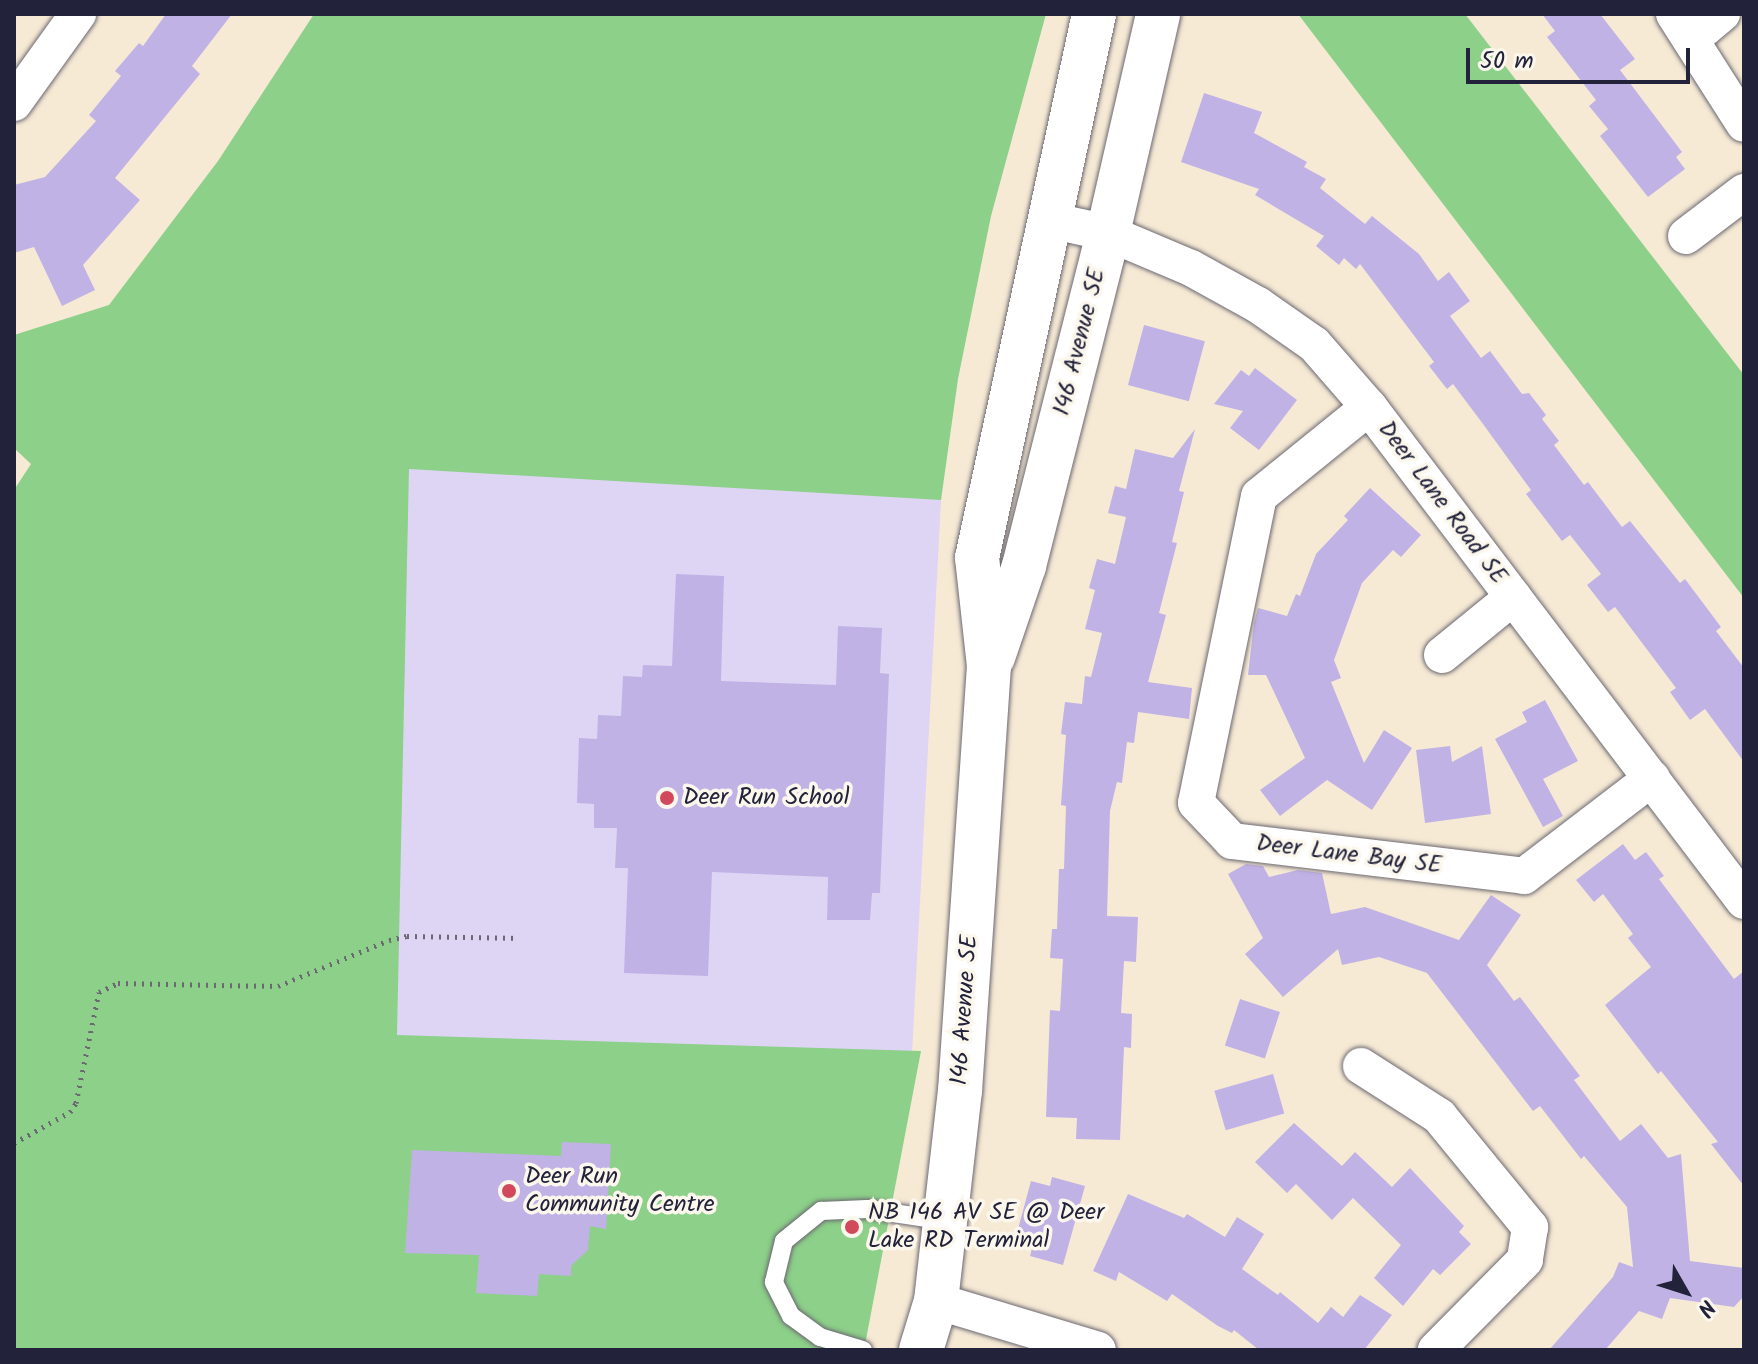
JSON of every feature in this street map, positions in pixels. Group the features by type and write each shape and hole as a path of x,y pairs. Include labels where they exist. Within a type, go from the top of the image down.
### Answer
{"street":[{"path":"14,103 78,14"},
{"name":"146 Avenue SE","path":"921,1350 936,1301 947,1222 989,666 977,558 1094,14"},
{"name":"146 Avenue SE","path":"989,666 1024,566 1108,233 1158,14"},
{"path":"1722,14 1684,26 1744,124"},
{"path":"1686,236 1744,192"},
{"name":"Deer Lane Road SE","path":"1049,220 1108,233 1191,268 1258,305 1314,344 1369,407 1744,901"},
{"name":"Deer Lane Bay SE","path":"1369,407 1259,496 1196,803 1232,841 1524,876 1652,778"},
{"path":"1442,655 1513,597"},
{"path":"1361,1066 1439,1116 1530,1227 1525,1260 1436,1350"},
{"path":"936,1301 1098,1350"}],"lane":[{"path":"863,1350 820,1337 791,1316 774,1282 784,1241 821,1211 867,1209 947,1222"}],"path":[{"path":"14,1143 70,1112 76,1103 99,992 118,983 278,986 389,940 407,936 518,938"}],"shaded area":[{"name":"Deer Run School","path":"409,468 941,496 912,1063 379,1035"}],"green space":[{"path":"314,14 1046,14 991,216 958,379 941,500 409,469 397,1035 921,1051 864,1350 14,1350 14,490 31,464 14,448 14,335 109,305 218,161"},
{"path":"1298,14 1465,14 1744,375 1744,598"}],"building":[{"path":"166,14 232,14 192,66 200,74 115,178 140,200 83,265 95,290 62,306 34,247 14,253 14,185 45,177 96,121 89,115 121,76 115,71 139,43 143,46"},
{"path":"1542,14 1600,14 1635,59 1620,70 1682,152 1676,157 1685,169 1648,197 1600,136 1608,129 1589,106 1596,100 1547,37 1555,31"},
{"path":"1204,93 1262,112 1254,133 1307,162 1304,167 1326,179 1320,188 1365,224 1372,216 1419,254 1438,281 1449,272 1470,301 1450,316 1481,358 1490,351 1522,394 1529,393 1546,415 1542,419 1559,441 1554,445 1584,485 1588,482 1622,527 1630,521 1680,583 1685,579 1721,627 1716,631 1744,668 1744,762 1705,709 1690,720 1670,692 1676,688 1615,607 1608,612 1587,585 1601,574 1570,535 1562,541 1526,494 1531,490 1483,424 1453,384 1447,389 1429,366 1434,362 1360,264 1356,269 1344,258 1339,265 1316,246 1324,236 1255,195 1259,189 1181,162"},
{"path":"1144,325 1205,341 1189,401 1128,385"},
{"path":"1255,368 1297,400 1259,450 1230,428 1243,411 1214,404 1241,370 1249,376"},
{"path":"1195,429 1179,491 1184,492 1172,542 1177,543 1159,613 1166,615 1148,682 1192,688 1189,719 1138,712 1134,743 1127,742 1122,783 1117,782 1110,811 1107,916 1138,917 1136,962 1124,961 1121,1013 1132,1014 1131,1048 1124,1047 1120,1140 1076,1139 1077,1118 1046,1117 1050,1010 1060,1011 1063,959 1050,958 1052,929 1057,929 1059,869 1064,869 1066,806 1061,805 1066,735 1061,734 1065,702 1082,704 1085,676 1091,677 1102,633 1085,629 1095,590 1089,588 1097,559 1115,564 1126,517 1108,513 1115,486 1126,489 1135,449 1173,458"},
{"path":"1370,488 1421,535 1401,557 1393,550 1362,583 1334,660 1341,678 1331,682 1364,763 1384,730 1412,748 1372,810 1327,780 1280,816 1260,790 1305,758 1266,675 1248,675 1258,608 1287,616 1296,594 1300,596 1316,554 1348,520 1344,516"},
{"path":"676,574 724,576 721,681 836,685 838,626 882,628 880,673 889,674 880,893 872,893 870,920 827,920 828,877 712,872 708,976 624,973 628,868 615,868 617,828 594,828 594,804 577,803 579,738 597,739 598,715 621,716 623,676 642,677 643,665 672,666"},
{"path":"1545,700 1578,761 1543,779 1563,816 1543,827 1495,739 1527,722 1522,712"},
{"path":"1450,746 1452,762 1482,746 1491,814 1425,823 1416,750"},
{"path":"1623,844 1635,860 1646,852 1664,876 1659,879 1734,979 1744,971 1744,1186 1711,1144 1718,1142 1661,1071 1658,1074 1605,1005 1651,967 1628,938 1633,934 1603,894 1594,902 1576,880"},
{"path":"1246,864 1263,866 1269,877 1298,870 1322,873 1331,914 1365,907 1459,940 1491,895 1521,915 1487,965 1514,1001 1520,997 1580,1076 1574,1080 1620,1141 1641,1124 1668,1158 1681,1154 1690,1261 1744,1268 1744,1296 1734,1307 1670,1298 1662,1319 1639,1311 1605,1350 1549,1350 1613,1277 1619,1262 1633,1267 1627,1207 1584,1156 1581,1159 1540,1106 1533,1111 1427,973 1379,957 1342,965 1338,949 1283,997 1245,954 1263,938 1228,874"},
{"path":"1240,999 1280,1012 1265,1059 1225,1046"},
{"path":"1273,1074 1284,1113 1226,1130 1214,1091"},
{"path":"1294,1123 1342,1166 1355,1152 1392,1187 1410,1168 1464,1226 1459,1232 1471,1244 1440,1275 1433,1269 1403,1306 1374,1278 1401,1245 1353,1198 1332,1220 1296,1184 1287,1193 1255,1162"},
{"name":"Deer Run Community Centre","path":"562,1142 611,1144 606,1229 590,1226 588,1250 571,1266 571,1276 539,1274 537,1296 476,1293 479,1255 405,1253 412,1150 561,1156"},
{"path":"1052,1177 1085,1186 1063,1265 1030,1256 1033,1245 1015,1240 1031,1181 1050,1186"},
{"path":"1128,1194 1184,1218 1187,1214 1225,1237 1237,1217 1264,1234 1242,1269 1278,1295 1280,1292 1318,1323 1331,1307 1343,1317 1360,1295 1392,1315 1364,1350 1259,1350 1234,1330 1232,1333 1218,1326 1172,1294 1167,1301 1119,1272 1116,1281 1093,1271"}],"place":[{"name":"Deer Run School","path":"667,798"},
{"name":"Deer Run Community Centre","path":"509,1191"},
{"name":"NB 146 AV SE @ Deer Lake RD Terminal","path":"852,1227"}]}
